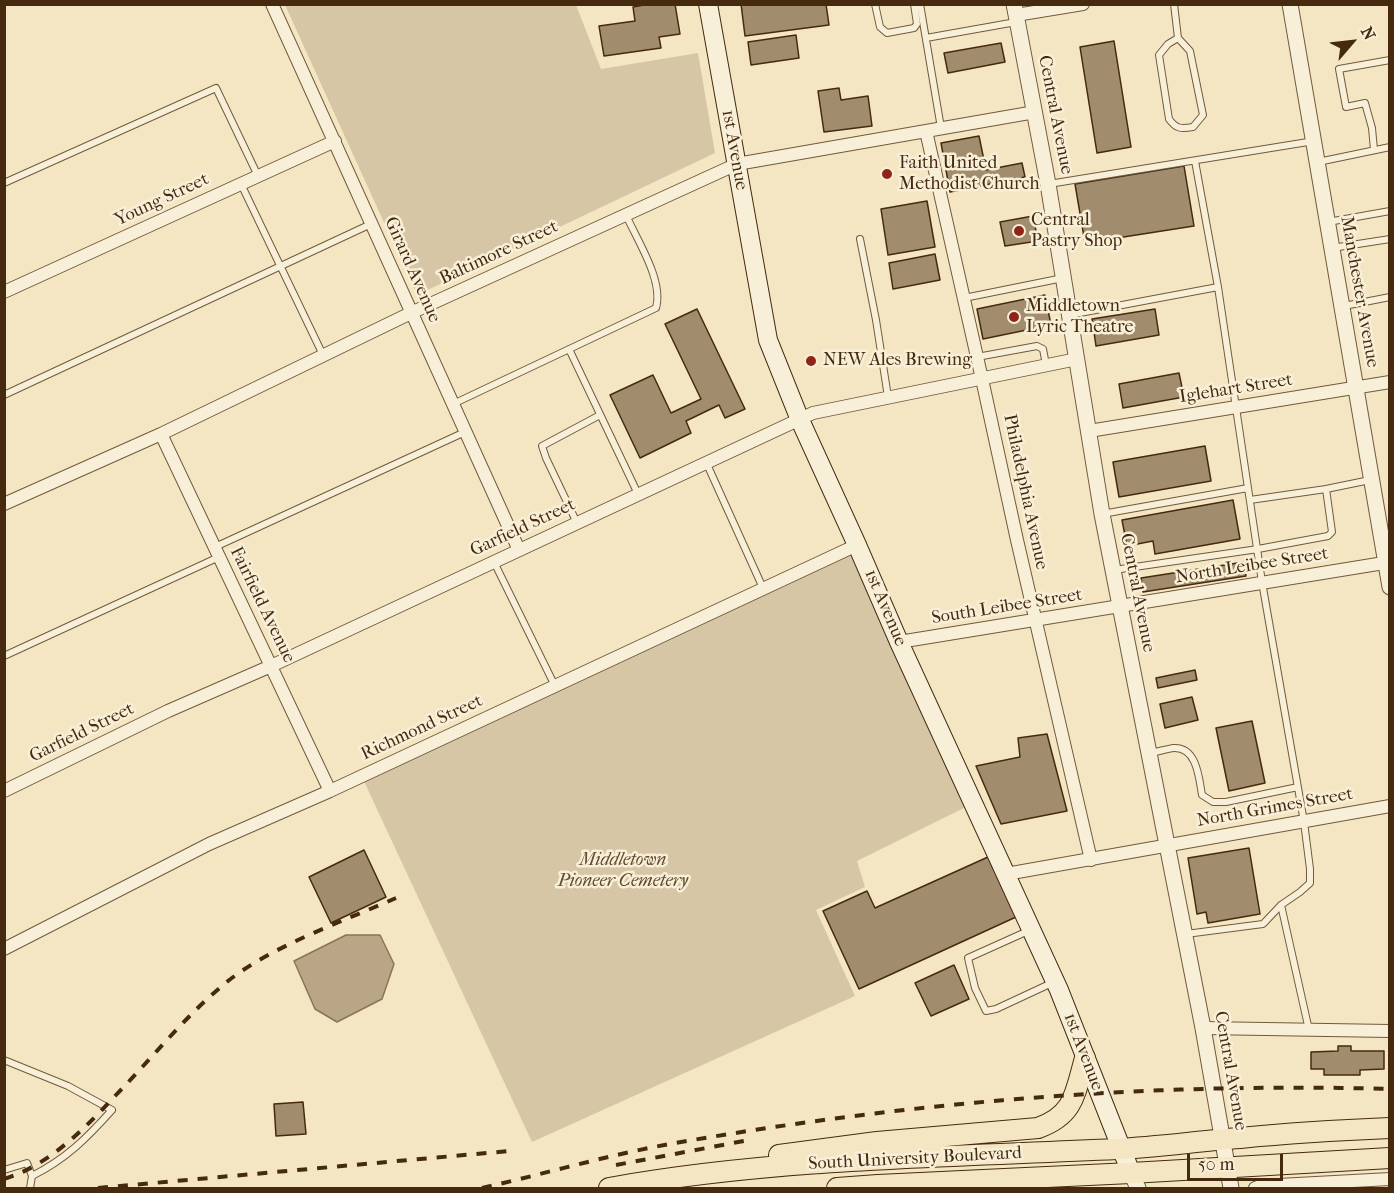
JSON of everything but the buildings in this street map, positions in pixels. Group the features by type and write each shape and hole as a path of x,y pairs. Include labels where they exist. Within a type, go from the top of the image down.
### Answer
{"main road":[{"name":"1st Avenue","path":"708,4 768,340 800,420 899,642 1055,981 1135,1181"},
{"path":"692,1175 718,1163 866,1143 1038,1128 1054,1122 1073,1102 1085,1058"},
{"name":"South University Boulevard","path":"609,1188 692,1175 897,1158 1121,1148 1389,1128"},
{"name":"South University Boulevard","path":"837,1188 878,1185 1135,1181 1227,1167 1382,1159"}],"street":[{"name":"Girard Avenue","path":"272,4 519,550"},
{"path":"1016,14 1083,4"},
{"name":"Manchester Avenue","path":"1290,4 1387,563 1389,587"},
{"name":"Central Avenue","path":"1016,14 1048,184 1102,514 1203,1028 1231,1188"},
{"name":"Baltimore Street","path":"4,504 161,434 413,312 736,164 1035,112"},
{"name":"Philadelphia Avenue","path":"926,131 1091,860"},
{"name":"Young Street","path":"4,292 335,141"},
{"name":"Garfield Street","path":"4,791 168,711 271,666 813,413 1077,359"},
{"name":"Iglehart Street","path":"1089,431 1389,382"},
{"name":"Fairfield Avenue","path":"161,434 330,791"},
{"name":"Richmond Street","path":"5,949 209,844 330,791 857,545"},
{"name":"North Leibee Street","path":"1120,606 1387,563"},
{"name":"South Leibee Street","path":"899,642 1120,606"},
{"name":"North Grimes Street","path":"1006,874 1389,806"},
{"path":"1203,1028 1389,1031"},
{"path":"1255,1188 1382,1182"}],"lane":[{"path":"875,4 880,27 887,33 914,28 917,24 914,4"},
{"path":"920,4 940,128"},
{"path":"1174,4 1178,38 1190,51 1203,115 1193,127 1180,129 1173,126 1168,119 1160,55 1168,44 1178,38"},
{"path":"926,38 1016,14"},
{"path":"1374,150 1372,128 1365,103 1346,107 1339,69 1389,60"},
{"path":"4,183 216,88 258,176"},
{"path":"1048,184 1314,141"},
{"path":"1318,162 1389,147"},
{"path":"1185,935 1263,924 1281,905 1310,883 1304,822 1262,582 1218,288 1195,161"},
{"path":"241,184 323,355"},
{"path":"1327,222 1389,212"},
{"path":"453,404 656,308 659,298 656,282 626,215"},
{"path":"4,395 372,224"},
{"path":"860,239 888,397"},
{"path":"1332,248 1389,239"},
{"path":"964,298 1064,278"},
{"path":"1069,315 1218,288"},
{"path":"1343,306 1389,297"},
{"path":"977,357 1036,346 1042,349 1046,366"},
{"path":"569,349 638,494"},
{"path":"577,523 542,446 600,415"},
{"path":"4,656 465,432"},
{"path":"706,462 763,589"},
{"path":"1250,500 1326,489 1371,479"},
{"path":"1102,514 1248,488"},
{"path":"1113,570 1328,536 1332,532 1326,489"},
{"path":"494,562 555,686"},
{"path":"1149,753 1176,748 1185,750 1194,761 1202,795 1213,802 1226,802 1298,788"},
{"path":"1281,905 1309,1030"},
{"path":"1032,930 968,958 975,988 986,1011 996,1009 1055,981"},
{"path":"4,1060 68,1086 112,1110 82,1143 52,1166 32,1176"},
{"path":"1382,1159 1382,1182"},
{"path":"4,1170 27,1163 32,1176 30,1188"}],"green space":[{"path":"285,5 576,5 601,69 698,53 715,153 417,295"},
{"name":"Middletown Pioneer Cemetery","path":"857,545 974,803 857,861 865,887 816,910 855,996 532,1142 362,777"}],"shaded area":[{"path":"346,935 380,935 394,964 382,999 337,1022 315,1009 294,961"}],"railway":[{"path":"4,1179 37,1165 66,1144 104,1108 184,1022 213,994 246,968 287,945 396,898"},
{"path":"482,1188 670,1144 759,1129 938,1106 1119,1092 1209,1089 1390,1089"},
{"path":"616,1165 749,1140"},
{"path":"98,1188 509,1151"}],"place":[{"name":"Faith United Methodist Church","path":"887,174"},
{"name":"Central Pastry Shop","path":"1019,231"},
{"name":"Middletown Lyric Theatre","path":"1014,317"},
{"name":"NEW Ales Brewing","path":"811,361"}]}
